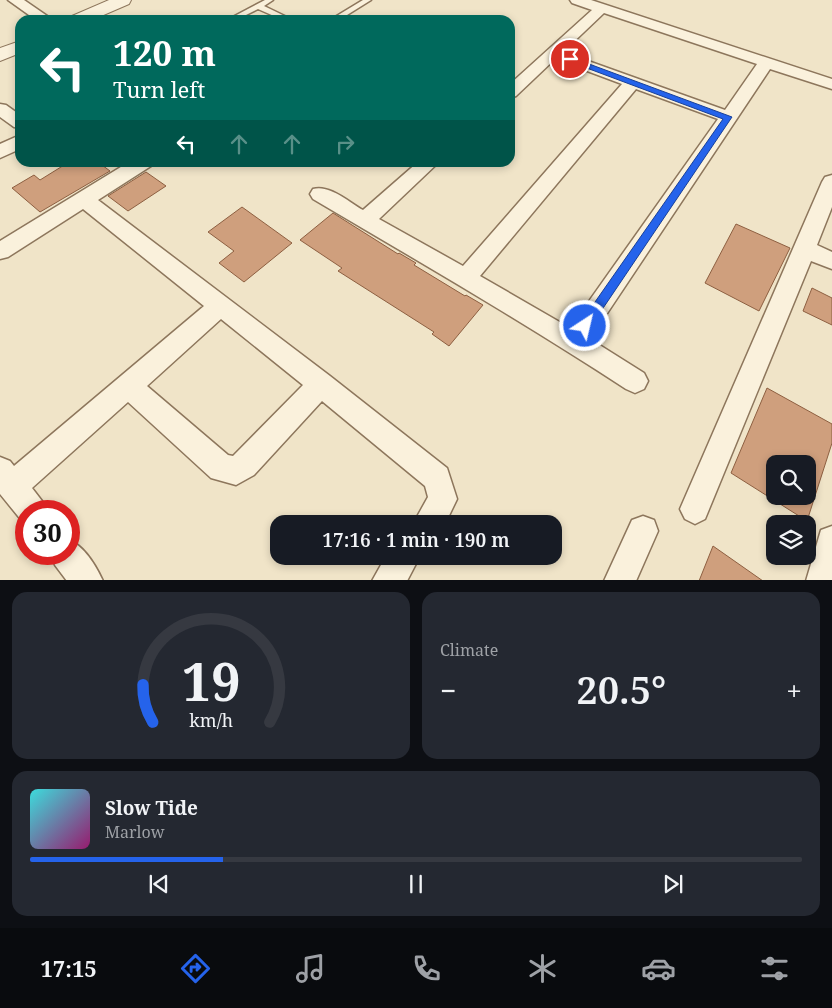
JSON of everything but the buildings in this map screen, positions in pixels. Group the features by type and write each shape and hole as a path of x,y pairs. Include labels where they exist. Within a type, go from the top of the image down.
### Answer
{"street":[{"path":"15,0 38,15"},
{"path":"89,15 123,0"},
{"path":"576,0 832,84"},
{"path":"515,89 555,54 602,8"},
{"path":"0,55 15,48"},
{"path":"555,54 728,117"},
{"path":"574,342 766,63"},
{"path":"465,279 633,82"},
{"path":"0,109 15,120"},
{"path":"0,152 15,144"},
{"path":"0,251 136,167"},
{"path":"364,221 424,167"},
{"path":"696,509 832,182"},
{"path":"320,194 574,342 635,381"},
{"path":"84,200 321,384 437,478 443,499 433,515"},
{"path":"805,249 832,261"},
{"path":"23,500 6,479 128,386 220,306"},
{"path":"128,386 221,468 236,471 244,465 321,384"},
{"path":"620,580 643,531"},
{"path":"822,580 832,542"},
{"path":"75,565 87,580"},
{"path":"388,580 399,565"}],"lane":[{"path":"241,15 268,0"},
{"path":"342,15 368,0"},
{"path":"258,6 278,15"}],"route":[{"path":"570,59 728,117 585,326"}]}
